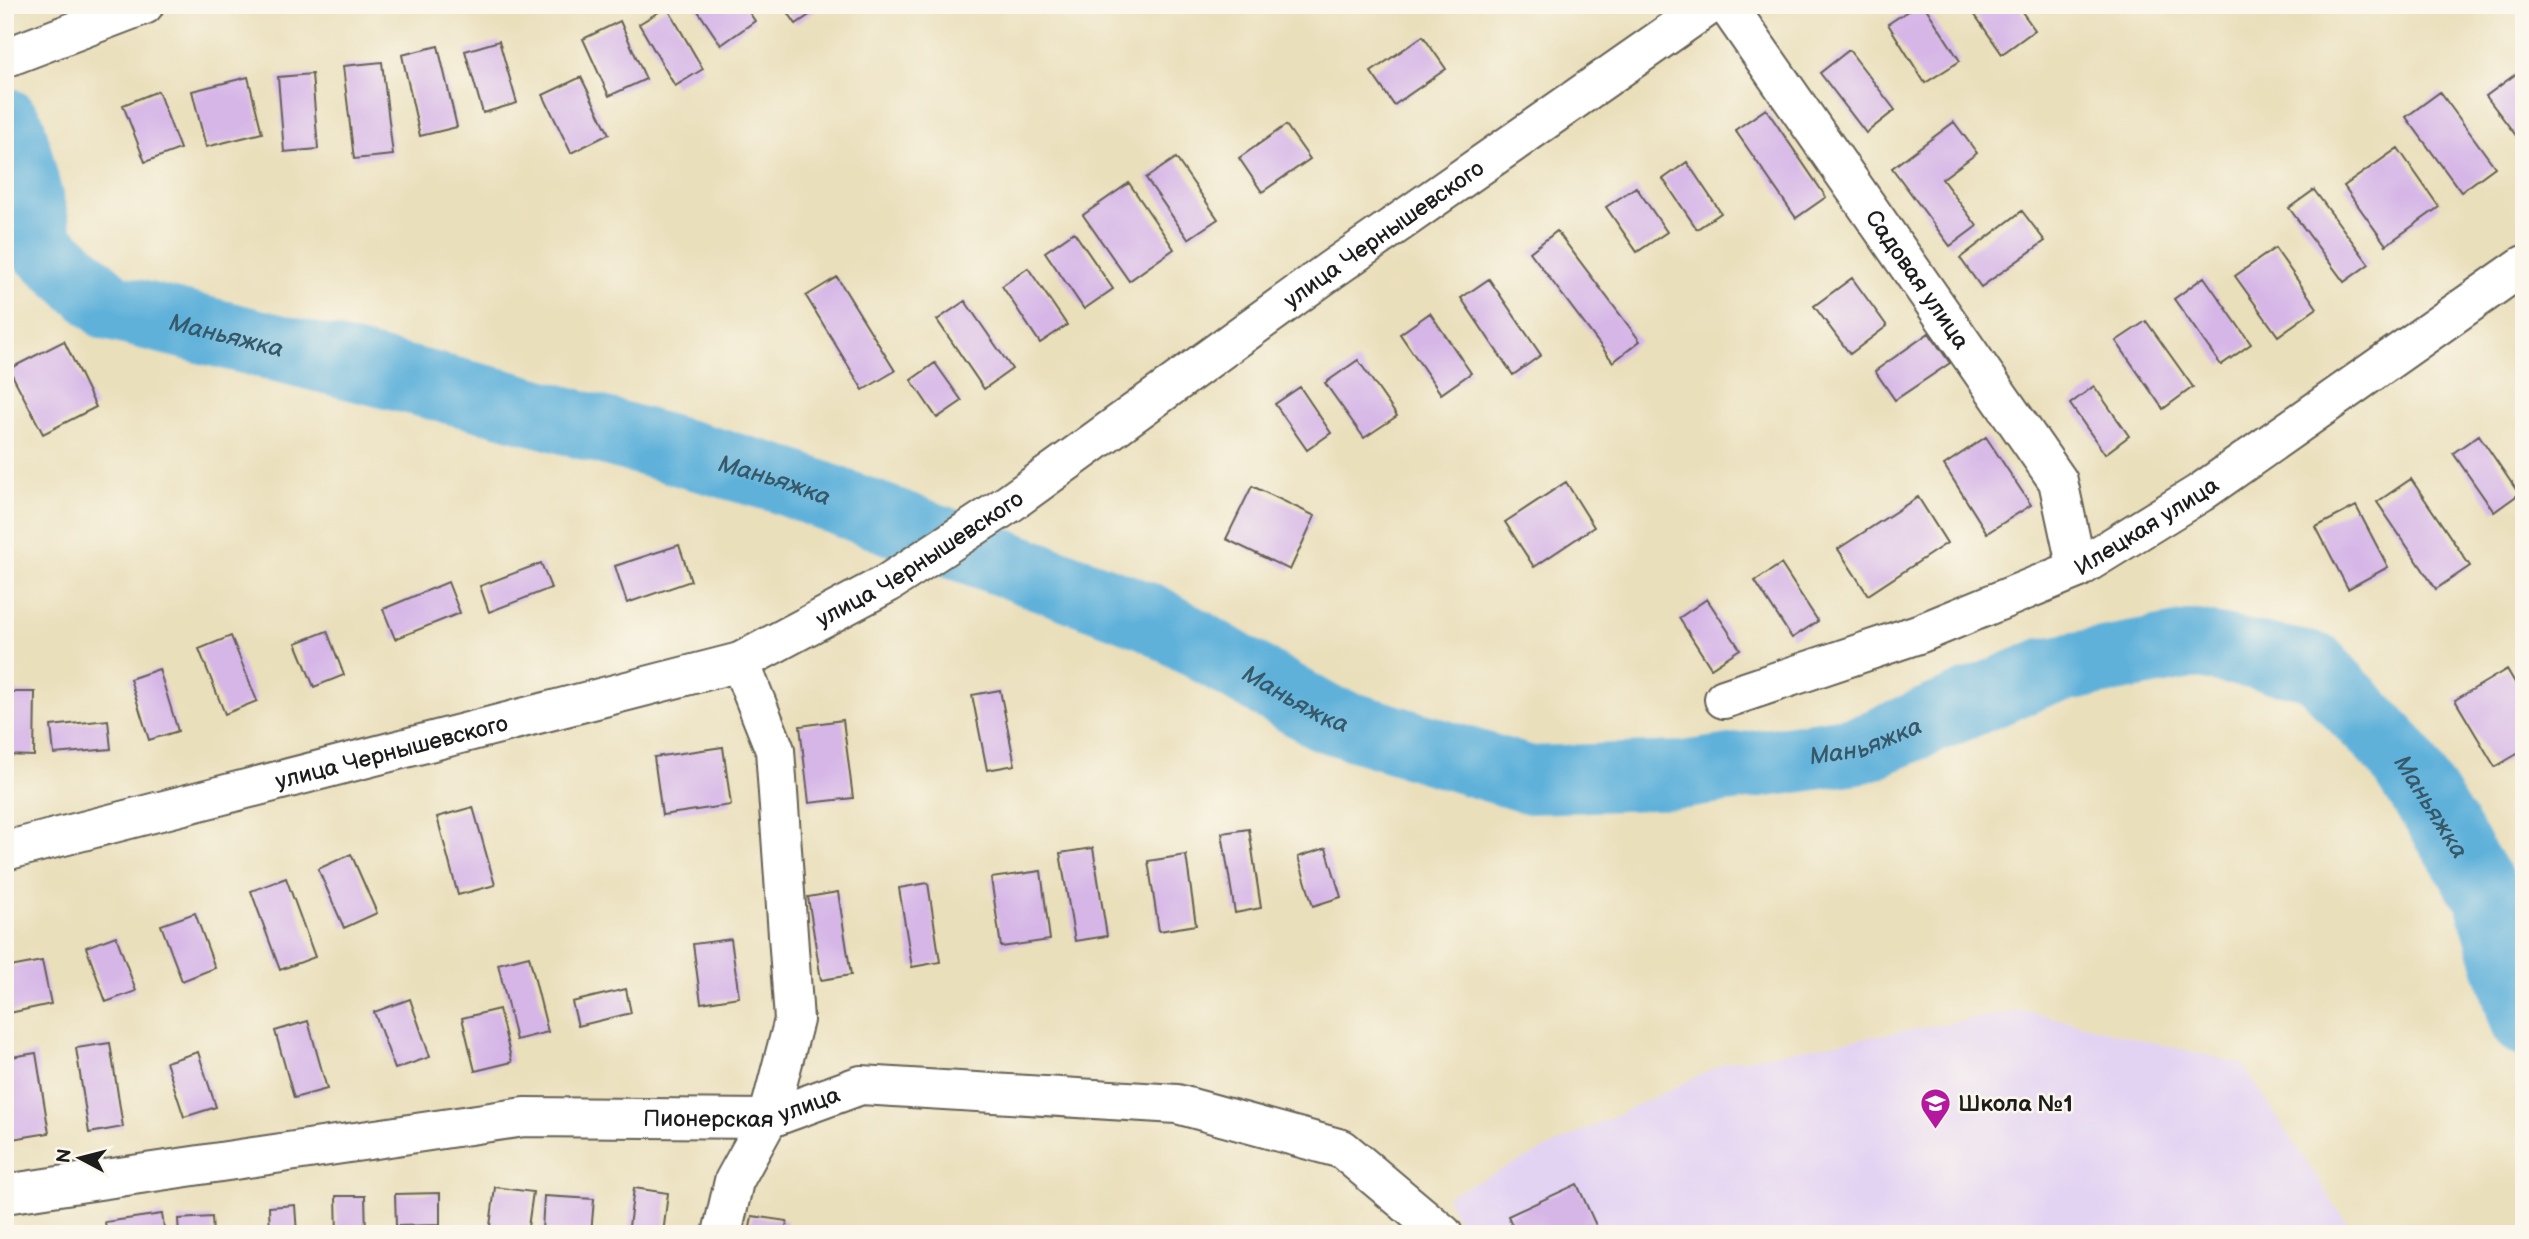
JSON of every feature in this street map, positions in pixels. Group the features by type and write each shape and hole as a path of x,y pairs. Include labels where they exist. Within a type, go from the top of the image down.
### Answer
{"street":[{"path":"14,54 144,5"},
{"name":"улица Чернышевского","path":"5,851 740,662 888,583 1010,503 1331,270 1710,5"},
{"name":"Садовая улица","path":"1727,5 2058,481 2077,569"},
{"name":"Илецкая улица","path":"1724,699 1921,633 2077,569 2200,494 2524,265"},
{"path":"722,1234 734,1181 768,1119 794,1020 775,750 740,662"},
{"name":"Пионерская улица","path":"5,1194 524,1117 768,1119 861,1085 1177,1104 1342,1149 1443,1234"}],"shaded area":[{"name":"Школа №1","path":"2022,1010 2242,1064 2354,1234 1464,1234 1447,1196 1728,1062"}],"building":[{"path":"694,5 744,5 755,21 721,45"},
{"path":"783,5 824,5 796,24"},
{"path":"1917,5 1924,5 1960,61 1925,83 1888,24"},
{"path":"1968,5 2017,5 2035,30 2002,54"},
{"path":"667,7 703,69 675,86 639,24"},
{"path":"620,21 646,79 609,96 583,39"},
{"path":"1423,36 1446,69 1394,105 1371,72"},
{"path":"499,41 517,103 483,113 465,51"},
{"path":"438,46 457,127 420,136 402,55"},
{"path":"1849,50 1895,110 1866,133 1820,73"},
{"path":"382,62 393,155 354,159 343,66"},
{"path":"2524,68 2524,146 2486,96"},
{"path":"312,74 318,149 284,152 278,77"},
{"path":"248,77 262,133 206,147 192,91"},
{"path":"581,77 609,134 571,153 543,95"},
{"path":"158,91 180,149 145,162 123,105"},
{"path":"2440,92 2495,167 2461,192 2406,117"},
{"path":"1766,109 1826,197 1796,218 1735,130"},
{"path":"1954,122 1977,153 1942,179 1977,226 1950,246 1892,168"},
{"path":"1286,125 1310,159 1262,192 1239,158"},
{"path":"2398,148 2439,207 2386,245 2344,186"},
{"path":"1176,158 1218,219 1188,239 1146,178"},
{"path":"1687,162 1721,213 1697,229 1663,179"},
{"path":"1129,183 1174,249 1129,281 1083,215"},
{"path":"1636,187 1667,232 1637,252 1606,207"},
{"path":"2314,190 2369,264 2344,282 2289,208"},
{"path":"2022,211 2045,241 1981,287 1960,258"},
{"path":"1557,231 1640,341 1613,362 1530,252"},
{"path":"1074,232 1113,289 1084,309 1045,252"},
{"path":"2275,248 2317,308 2278,336 2235,276"},
{"path":"1028,268 1067,325 1040,343 1002,286"},
{"path":"837,277 895,371 863,390 806,296"},
{"path":"2204,277 2251,344 2221,365 2174,299"},
{"path":"1852,278 1887,326 1850,354 1814,306"},
{"path":"1489,279 1541,355 1513,375 1461,298"},
{"path":"965,301 1012,369 984,389 937,320"},
{"path":"1430,313 1471,373 1441,394 1400,334"},
{"path":"2146,321 2193,387 2163,409 2116,341"},
{"path":"1929,333 1950,363 1895,400 1875,371"},
{"path":"64,341 96,407 43,434 9,369"},
{"path":"1358,360 1397,416 1364,438 1325,383"},
{"path":"935,363 962,401 937,418 911,380"},
{"path":"2094,386 2129,436 2105,454 2070,404"},
{"path":"1300,387 1331,433 1307,450 1275,404"},
{"path":"2479,435 2519,494 2494,512 2453,453"},
{"path":"1986,437 2031,505 1987,533 1944,465"},
{"path":"2411,479 2470,566 2436,589 2377,502"},
{"path":"1566,482 1594,527 1534,567 1505,522"},
{"path":"1252,486 1315,516 1290,570 1226,539"},
{"path":"1918,497 1947,543 1868,595 1838,549"},
{"path":"2356,506 2388,567 2348,589 2316,527"},
{"path":"679,545 691,581 627,603 615,566"},
{"path":"541,563 551,588 489,612 480,586"},
{"path":"1781,564 1818,621 1792,638 1755,581"},
{"path":"448,582 460,613 395,639 383,609"},
{"path":"1707,599 1740,649 1711,668 1679,618"},
{"path":"327,631 344,675 314,687 296,643"},
{"path":"231,636 257,701 225,714 199,649"},
{"path":"159,669 178,731 149,740 130,679"},
{"path":"2507,669 2524,698 2524,750 2495,767 2455,700"},
{"path":"1000,690 1015,765 987,770 972,695"},
{"path":"5,692 35,692 34,756 5,755"},
{"path":"108,720 111,749 54,754 51,726"},
{"path":"843,720 853,798 809,803 800,726"},
{"path":"723,747 731,805 662,815 654,757"},
{"path":"473,807 495,885 458,895 437,817"},
{"path":"1249,829 1261,908 1235,913 1222,833"},
{"path":"1093,848 1107,936 1075,941 1060,853"},
{"path":"1326,848 1341,897 1313,906 1298,857"},
{"path":"351,854 377,913 344,928 318,869"},
{"path":"1186,855 1196,925 1159,931 1148,861"},
{"path":"1041,871 1050,940 1001,947 991,878"},
{"path":"286,878 315,957 280,970 251,891"},
{"path":"928,883 940,962 912,967 899,888"},
{"path":"838,892 851,975 821,980 808,897"},
{"path":"195,913 215,968 182,981 161,925"},
{"path":"116,936 136,991 106,1002 86,947"},
{"path":"731,939 739,997 701,1003 693,944"},
{"path":"529,956 548,1032 516,1040 498,964"},
{"path":"42,961 51,1004 5,1014 5,968"},
{"path":"626,989 631,1013 578,1026 572,1002"},
{"path":"410,999 430,1057 395,1069 374,1012"},
{"path":"499,1009 512,1062 475,1071 462,1018"},
{"path":"308,1021 327,1089 294,1098 275,1031"},
{"path":"110,1043 123,1127 89,1133 76,1048"},
{"path":"198,1052 216,1107 184,1117 166,1062"},
{"path":"36,1053 49,1133 12,1139 5,1098 5,1058"},
{"path":"1577,1184 1600,1234 1516,1234 1508,1216"},
{"path":"495,1187 533,1192 527,1234 489,1234"},
{"path":"634,1188 668,1193 663,1234 628,1234"},
{"path":"440,1193 440,1225 396,1226 395,1194"},
{"path":"336,1196 365,1196 366,1234 337,1234"},
{"path":"544,1196 594,1199 591,1234 542,1230"},
{"path":"295,1205 297,1234 270,1234 269,1207"},
{"path":"162,1214 165,1234 107,1234 105,1222"},
{"path":"752,1216 787,1221 785,1234 749,1234"},
{"path":"212,1217 213,1234 179,1234 178,1219"}],"waterway":[{"name":"Маньяжка","path":"5,121 12,130 41,246 110,307 499,402 778,479 1152,618 1325,718 1530,780 1684,775 1862,749 2044,672 2195,644 2316,667 2398,754 2488,897 2524,1022"}],"place":[{"name":"Школа №1","path":"1935,1130"}]}
